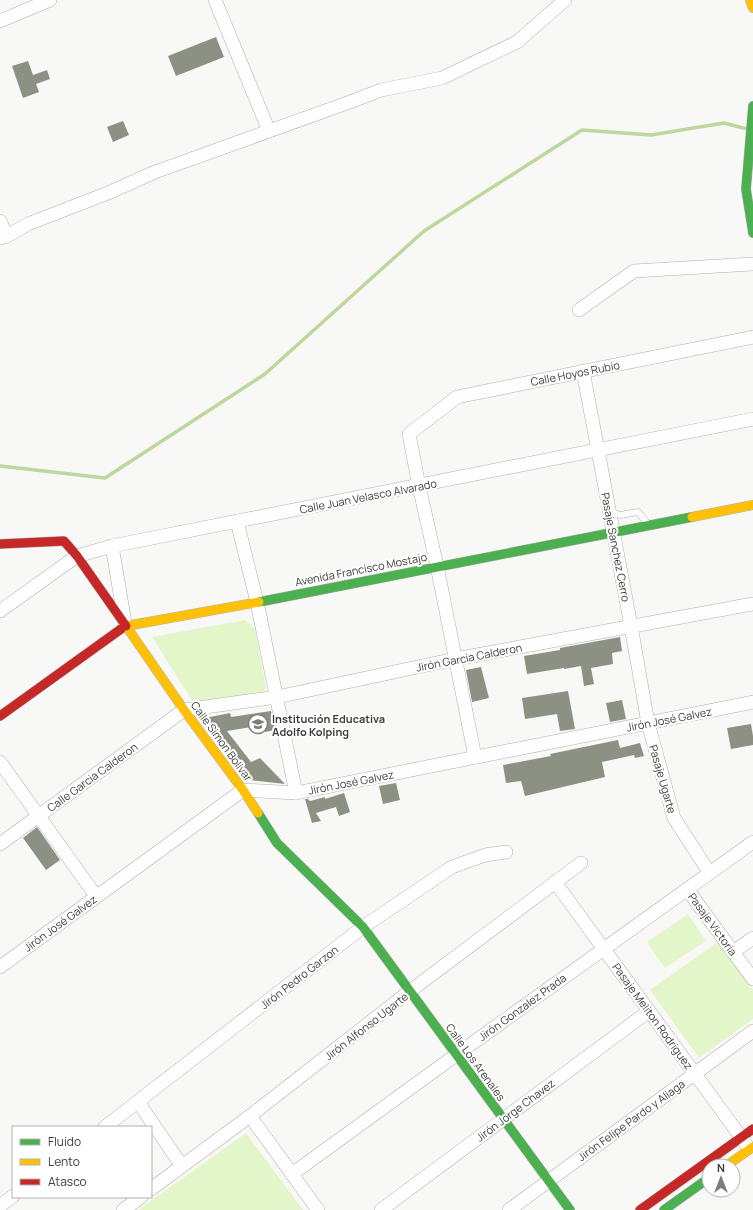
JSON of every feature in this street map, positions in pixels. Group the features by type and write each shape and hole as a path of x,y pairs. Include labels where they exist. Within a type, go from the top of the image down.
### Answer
{"street":[{"path":"0,21 50,0"},
{"path":"215,0 269,131"},
{"path":"0,221 3,237 28,224 108,193 155,172 381,90 442,78 517,42 565,0"},
{"path":"750,0 753,8"},
{"path":"753,106 746,189 750,198 753,232"},
{"path":"579,310 634,272 753,264"},
{"name":"Calle Hoyos Rubio","path":"419,486 409,434 457,397 753,337"},
{"name":"Pasaje Sanchez Cerro","path":"583,371 614,532 648,723"},
{"name":"Calle Juan Velasco Alvarado","path":"0,611 77,556 112,546 753,419"},
{"path":"419,486 437,566 475,757"},
{"name":"Avenida Francisco Mostajo","path":"0,716 126,626 257,602 753,505"},
{"path":"237,521 257,602 296,793"},
{"name":"Calle Simon Bolivar","path":"0,544 64,541 77,556 184,710 243,790 277,843 363,928"},
{"path":"112,546 126,626"},
{"name":"Jirón Garcia Calderon","path":"184,710 277,697 455,659 753,604"},
{"name":"Jirón José Galvez","path":"0,967 243,790 296,793 753,702"},
{"name":"Calle Garcia Calderon","path":"0,844 184,710"},
{"name":"Pasaje Ugarte","path":"648,723 674,818 709,872"},
{"path":"0,762 96,896"},
{"name":"Jirón Gonzalez Prada","path":"292,1174 456,1054 753,842"},
{"name":"Jirón Pedro Garzon","path":"106,1126 363,928 452,867 485,855 506,852"},
{"name":"Jirón Alfonso Ugarte","path":"152,1188 250,1116 410,992 581,863"},
{"name":"Pasaje Meliton Rodriguez","path":"555,882 740,1138 752,1150"},
{"name":"Pasaje Victoria","path":"687,889 753,979"},
{"name":"Calle Los Arenales","path":"363,928 570,1210"},
{"path":"733,952 753,938"},
{"name":"Jirón Jorge Chavez","path":"381,1210 649,1011"},
{"name":"Jirón Felipe Pardo y Aliaga","path":"508,1210 753,1031"},
{"path":"138,1102 182,1166"},
{"path":"250,1116 318,1210"},
{"path":"640,1210 753,1129"},
{"path":"739,1158 752,1150"},
{"path":"664,1210 680,1205 701,1185"},
{"path":"669,1189 680,1205"},
{"path":"0,1206 12,1197"},
{"path":"123,1210 140,1198"}],"lane":[{"path":"610,511 620,514 638,512 649,525"}],"green space":[{"path":"245,620 255,629 266,687 262,695 195,705 152,637"},
{"path":"688,914 706,941 665,968 647,942"},
{"path":"718,942 753,990 753,1019 699,1058 650,990"},
{"path":"246,1133 303,1210 138,1210"}],"building":[{"path":"216,37 224,57 176,76 168,56"},
{"path":"28,61 33,75 47,70 50,79 36,84 39,92 23,98 12,66"},
{"path":"123,121 129,135 113,142 107,127"},
{"path":"620,637 622,651 612,653 613,664 591,668 594,684 584,686 581,666 527,674 524,656"},
{"path":"481,667 489,698 472,702 466,670"},
{"path":"568,691 575,729 560,731 557,714 525,719 522,698"},
{"path":"622,700 626,719 610,722 606,703"},
{"path":"271,711 275,730 265,732 263,725 227,731 251,762 260,758 285,784 249,780 205,718 230,713 231,717"},
{"path":"751,724 753,745 731,749 727,728"},
{"path":"618,740 620,748 640,743 644,756 635,758 634,755 602,762 605,777 525,796 521,781 506,783 503,765 551,756 550,754"},
{"path":"396,783 400,800 383,804 379,786"},
{"path":"344,793 350,812 339,816 336,807 316,813 321,821 312,823 305,799 310,801 325,797 325,799"},
{"path":"37,827 60,860 46,870 23,838"}],"waterway":[{"path":"0,466 105,478 265,374 424,231 582,130 651,135 724,123 747,129"}],"traffic: fast":[{"path":"753,106 746,189 753,233"},
{"path":"259,602 692,517"},
{"path":"258,813 277,843 363,927 570,1210"},
{"path":"664,1210 701,1184"}],"traffic: slow":[{"path":"750,0 753,8"},
{"path":"692,517 753,505"},
{"path":"121,629 126,626 259,602"},
{"path":"126,626 258,813"},
{"path":"737,1158 753,1147"}],"traffic: jam":[{"path":"0,544 64,541 77,556 126,626"},
{"path":"0,716 121,629"},
{"path":"640,1210 753,1129"}],"place":[{"name":"Institución Educativa Adolfo Kolping","path":"258,724"}]}
